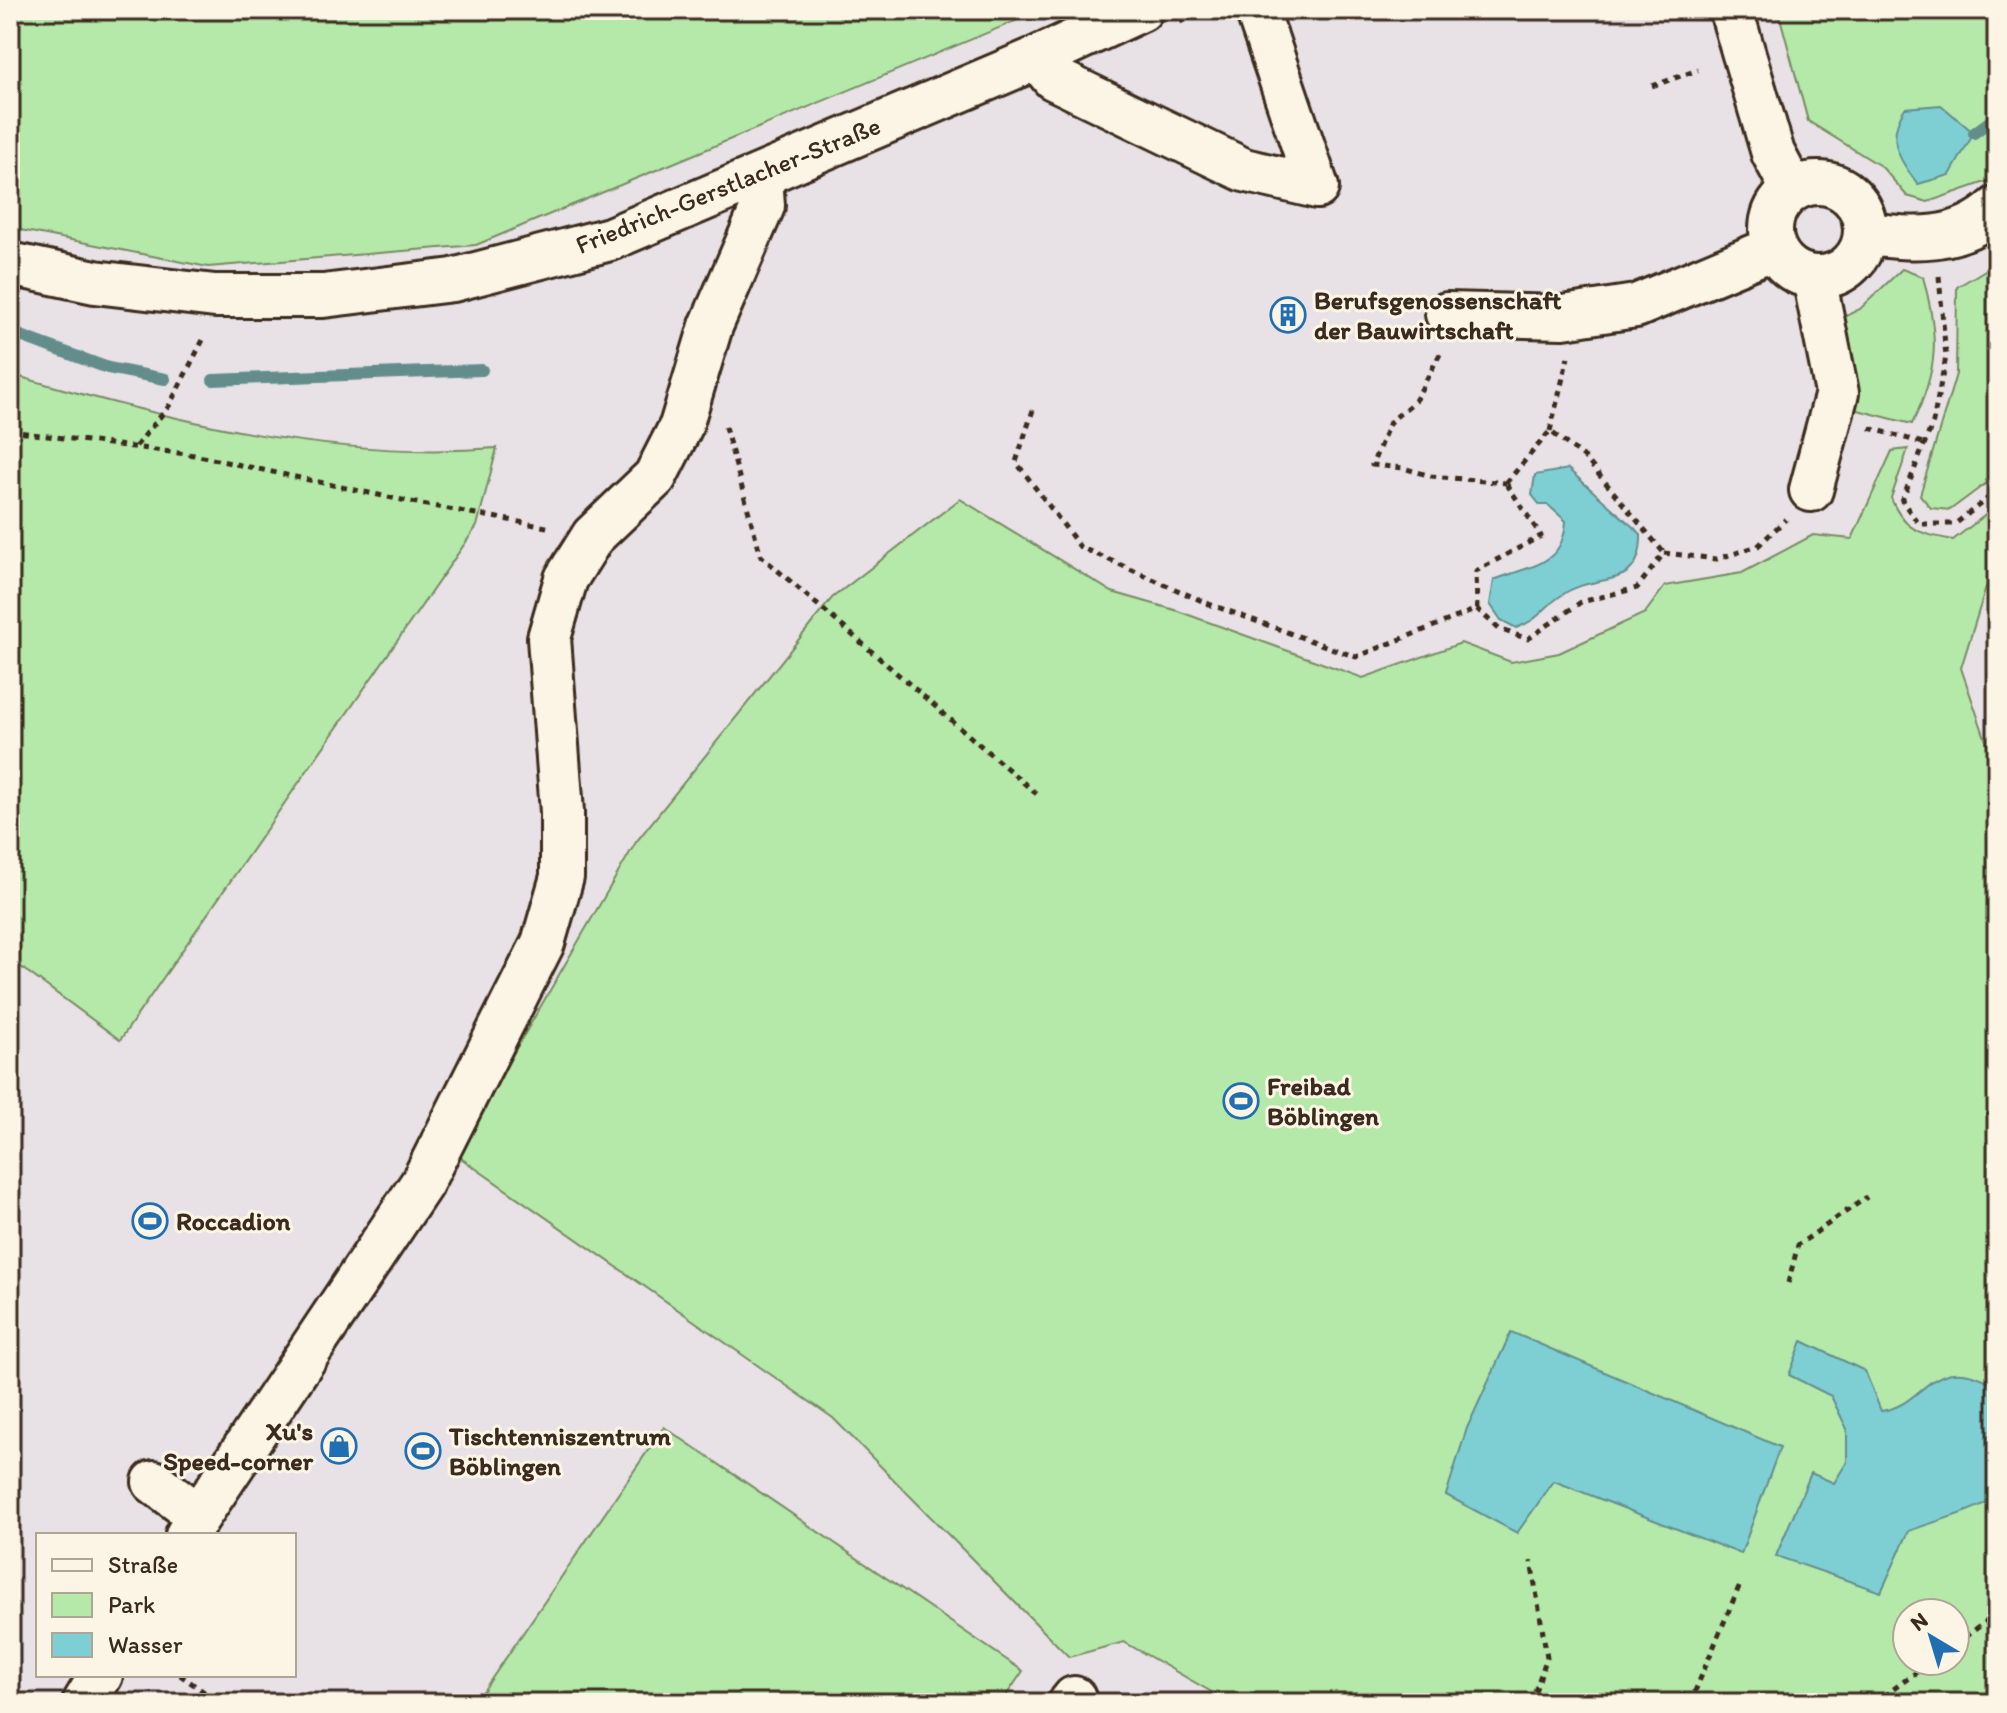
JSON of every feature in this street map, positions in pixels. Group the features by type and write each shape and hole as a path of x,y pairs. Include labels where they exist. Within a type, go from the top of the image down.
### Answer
{"street":[{"name":"Friedrich-Gerstlacher-Straße","path":"10,264 95,282 215,296 323,296 453,280 610,239 1037,58 1141,10"},
{"path":"1731,10 1773,153 1792,189"},
{"path":"1037,58 1053,78 1244,170 1317,187 1260,20"},
{"path":"154,1482 193,1525 422,1183 543,943 562,877 562,812 549,638 566,579 593,536 655,477 681,426 711,326 763,206 761,176"},
{"path":"1813,183 1833,185 1850,195 1863,214 1866,234 1862,249 1849,265 1832,275 1814,277 1785,265 1774,248 1770,231 1773,214 1792,189 1813,183"},
{"path":"1866,234 1937,238 1988,217 1997,208"},
{"path":"1447,314 1563,317 1636,306 1774,248"},
{"path":"1811,490 1837,393 1814,277"},
{"path":"84,1703 100,1677"}],"path":[{"path":"1652,86 1698,70"},
{"path":"1950,270 1939,274 1946,357 1933,422 1902,501 1919,524 1955,524 1997,491"},
{"path":"1447,314 1439,360 1415,401 1390,422 1372,465 1403,468 1431,476 1506,483"},
{"path":"136,447 169,406 197,358 210,324"},
{"path":"703,358 761,556 1039,796"},
{"path":"1506,483 1550,431 1569,362"},
{"path":"1033,410 1016,462 1025,475 1080,547 1151,580 1356,657 1477,609"},
{"path":"1830,416 1923,443"},
{"path":"10,431 194,455 411,502 593,536"},
{"path":"1550,431 1585,458 1664,553 1717,559 1758,546 1810,496 1811,490"},
{"path":"1506,483 1541,536 1476,571 1477,609 1499,629 1528,639 1581,602 1637,588 1664,553"},
{"path":"1788,1283 1798,1245 1867,1197"},
{"path":"1531,1561 1547,1657 1531,1703"},
{"path":"1657,1703 1678,1695 1690,1699 1741,1582"},
{"path":"1971,1633 1997,1614"},
{"path":"183,1677 210,1696 218,1695 233,1703"},
{"path":"1874,1703 1910,1677"}],"green space":[{"path":"10,10 1042,10 476,245 208,267 10,228"},
{"path":"1778,10 1997,10 1997,178 1928,202 1907,196 1882,167 1808,121"},
{"path":"1997,263 1997,475 1950,510 1931,508 1920,495 1956,374 1957,287"},
{"path":"1902,269 1923,277 1934,335 1932,369 1912,424 1846,407 1831,323 1860,309"},
{"path":"10,374 130,407 250,433 373,448 497,448 477,526 120,1040 10,959"},
{"name":"Freibad Böblingen","path":"1908,449 1891,498 1901,518 1914,529 1953,540 1997,506 1997,552 1961,668 1992,758 1997,764 1997,1703 1231,1703 1124,1642 1069,1657 833,1418 455,1154 636,842 832,598 960,499 1112,592 1175,610 1363,678 1461,643 1511,662 1559,653 1645,613 1665,586 1742,573 1813,535 1852,539 1892,451"},
{"path":"664,1427 1023,1671 1001,1703 475,1703"}],"water":[{"path":"1941,105 1974,133 1950,175 1918,184 1896,147 1896,128 1905,108"},
{"path":"1568,469 1641,534 1639,553 1626,573 1562,595 1531,621 1516,628 1501,620 1490,604 1494,580 1532,567 1559,548 1566,521 1548,505 1540,505 1532,495 1535,475"},
{"path":"1511,1332 1780,1447 1741,1554 1554,1481 1517,1533 1446,1495 1467,1428"},
{"path":"1802,1341 1865,1371 1881,1411 1909,1400 1943,1375 1957,1373 1975,1376 1997,1386 1997,1496 1967,1511 1909,1531 1881,1592 1776,1556 1811,1473 1834,1483 1847,1462 1847,1429 1831,1396 1789,1375"}],"waterway":[{"path":"1974,133 1997,116"},
{"path":"10,332 108,368 165,379"},
{"path":"213,380 482,370"}],"place":[{"name":"Berufsgenossenschaft der Bauwirtschaft","path":"1288,315"},
{"name":"Freibad Böblingen","path":"1241,1101"},
{"name":"Roccadion","path":"150,1221"},
{"name":"Xu's Speed-corner","path":"339,1446"},
{"name":"Tischtenniszentrum Böblingen","path":"423,1451"}]}
